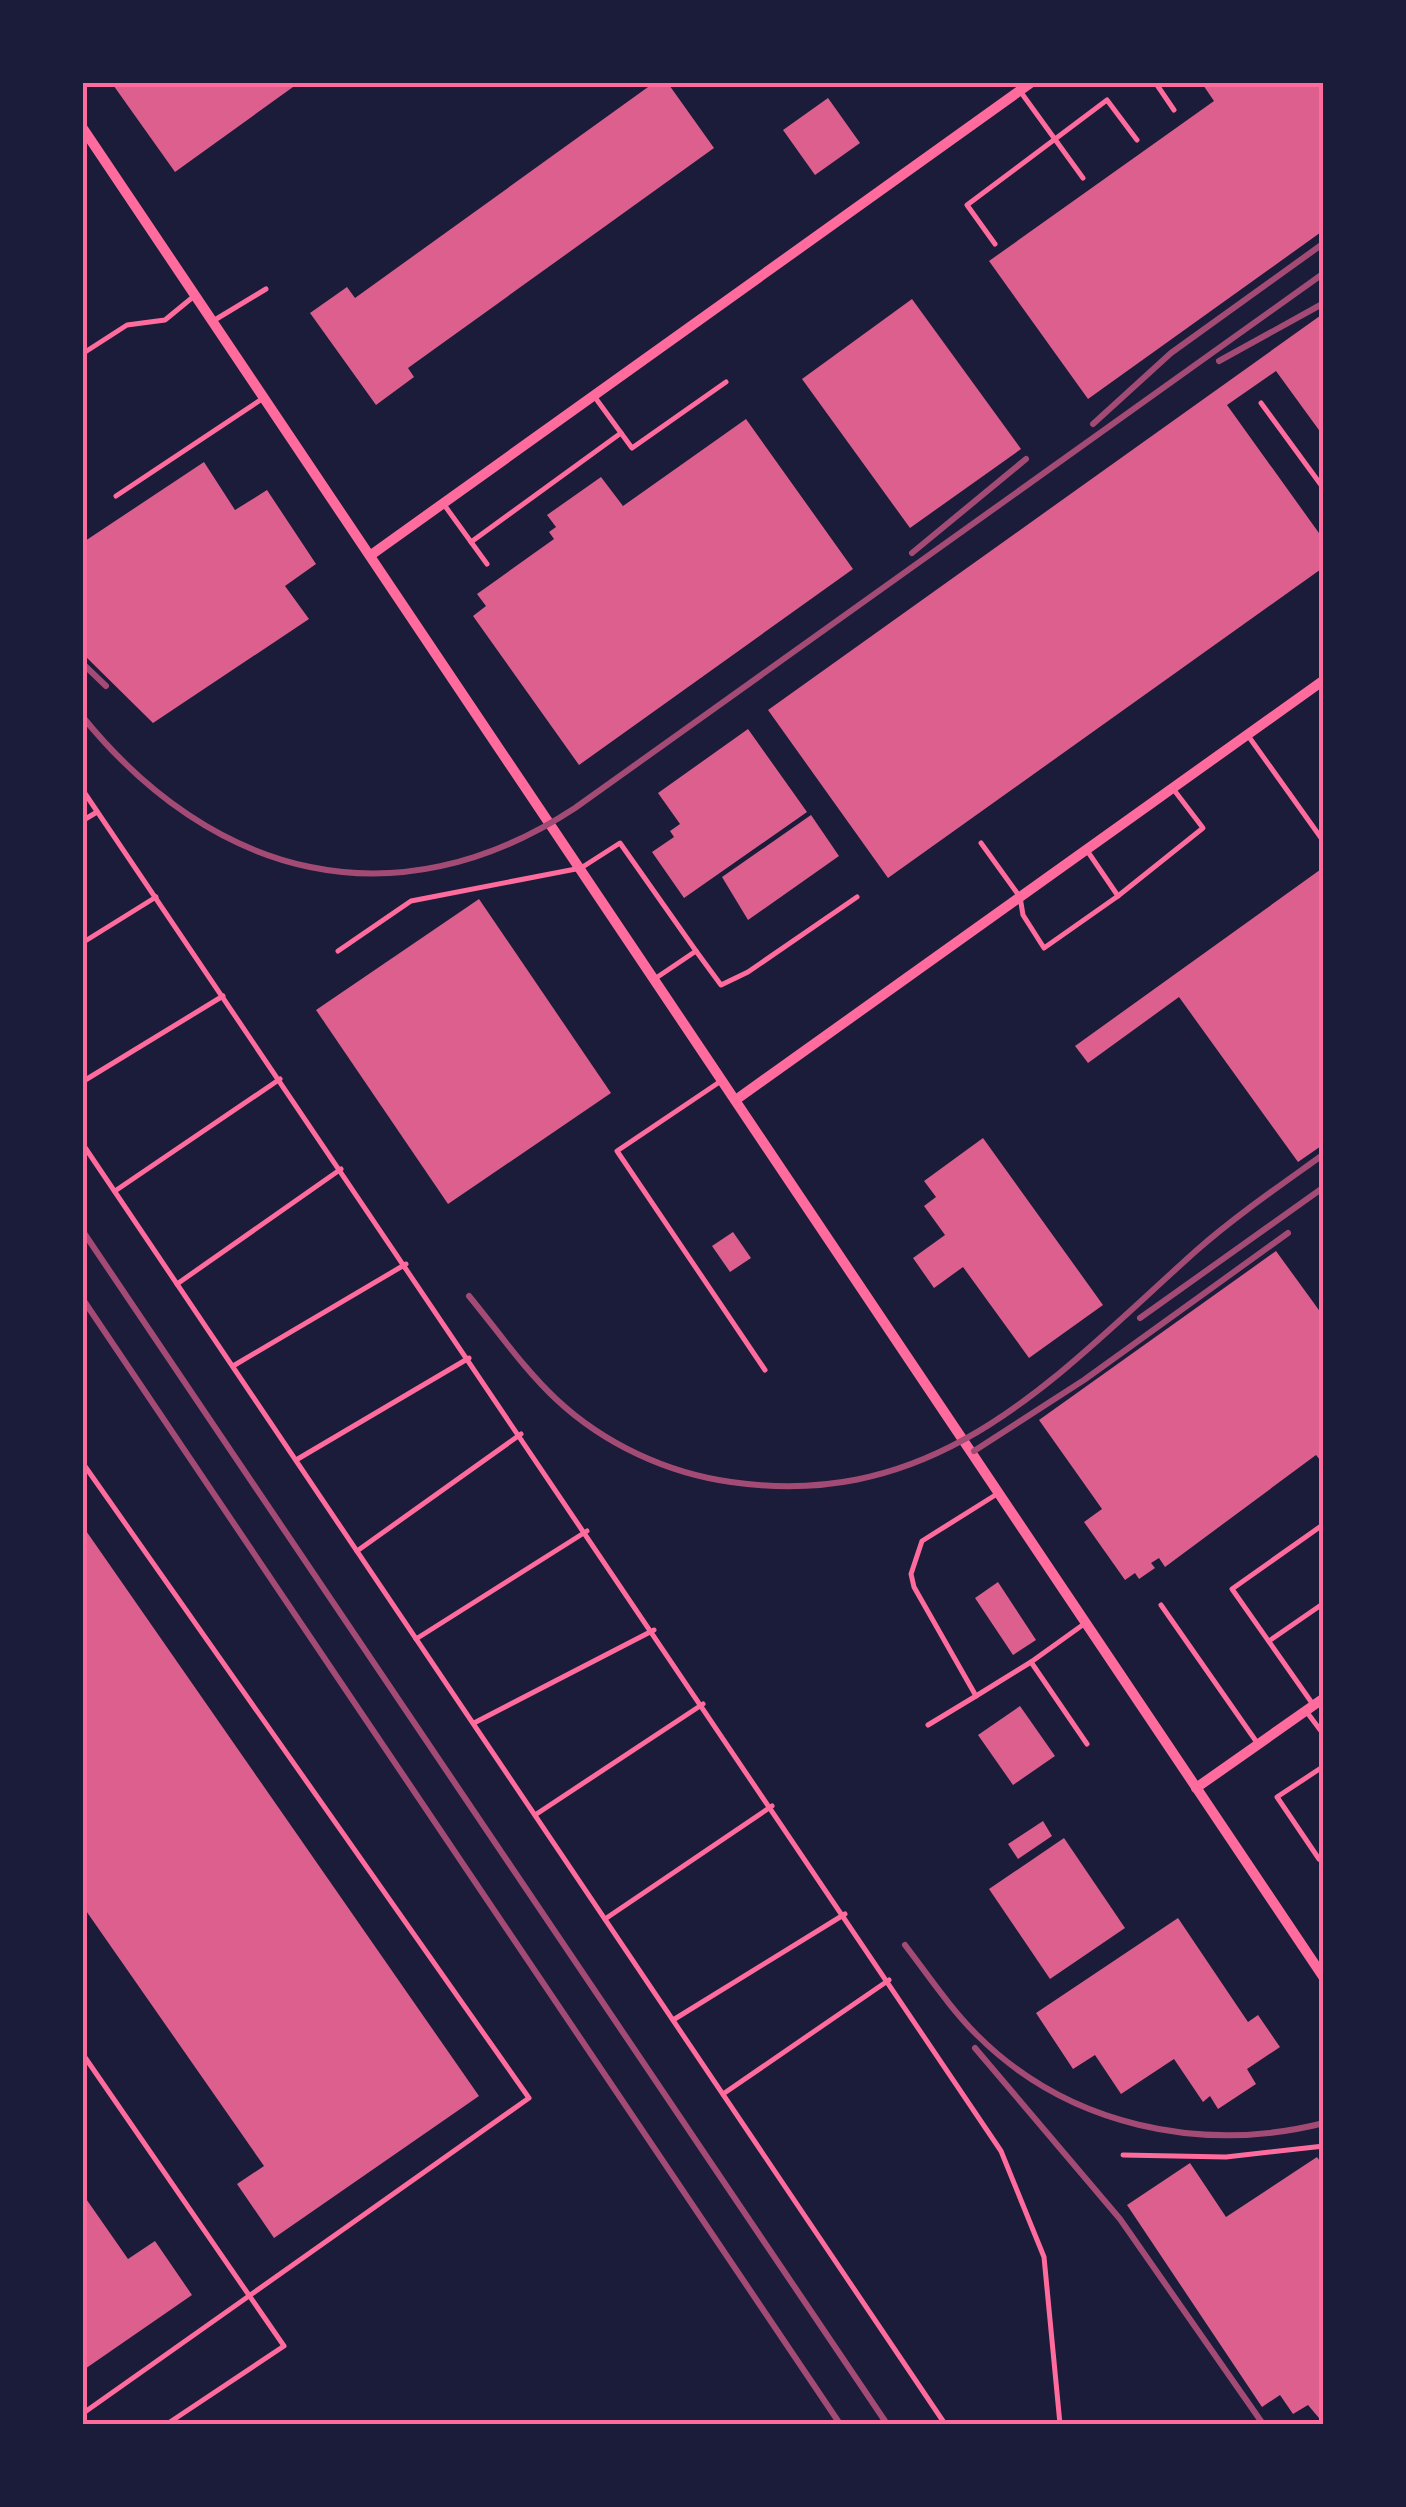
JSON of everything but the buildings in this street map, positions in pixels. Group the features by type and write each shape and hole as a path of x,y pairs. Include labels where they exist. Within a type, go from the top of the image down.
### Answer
{"street":[{"path":"371,555 1032,82"},
{"path":"82,127 1324,1978"},
{"path":"737,1099 1324,680"},
{"path":"1196,1788 1314,1705"}],"lane":[{"path":"1155,82 1174,110"},
{"path":"1020,91 1084,178"},
{"path":"994,244 967,204 1055,138 1107,100 1136,140"},
{"path":"213,321 266,289"},
{"path":"82,354 127,325 165,320 196,295"},
{"path":"594,396 632,448 726,382"},
{"path":"116,496 264,398"},
{"path":"1261,403 1324,489"},
{"path":"471,542 621,433"},
{"path":"443,504 487,564"},
{"path":"1248,734 1324,842"},
{"path":"981,842 1020,897 1023,915 1044,948 1204,828 1172,788"},
{"path":"82,789 654,1630 1001,2152 1044,2258 1060,2424"},
{"path":"82,821 98,811"},
{"path":"338,952 411,901 581,868 620,842 721,985 748,972 857,898"},
{"path":"1086,850 1118,896"},
{"path":"82,943 156,897"},
{"path":"656,978 696,951"},
{"path":"82,1082 223,996"},
{"path":"115,1191 280,1079"},
{"path":"724,1079 617,1151 766,1370"},
{"path":"82,1143 945,2424"},
{"path":"177,1284 341,1169"},
{"path":"233,1366 406,1264"},
{"path":"296,1460 470,1358"},
{"path":"357,1551 521,1434"},
{"path":"82,1462 529,2098 82,2414"},
{"path":"976,1696 939,1634 911,1574 922,1541 1000,1492"},
{"path":"1324,1524 1232,1588 1314,1705 1324,1735"},
{"path":"416,1639 587,1531"},
{"path":"1269,1641 1324,1603"},
{"path":"1161,1605 1258,1744"},
{"path":"928,1725 1031,1662 1086,1622"},
{"path":"473,1724 654,1630"},
{"path":"1031,1662 1088,1744"},
{"path":"535,1816 703,1704"},
{"path":"1318,1859 1277,1798 1324,1766"},
{"path":"605,1919 772,1806"},
{"path":"673,2020 845,1914"},
{"path":"723,2094 889,1980"},
{"path":"82,2053 284,2346 167,2424"},
{"path":"1123,2155 1226,2157 1324,2146"}],"railway":[{"path":"1093,424 1171,353 1324,243"},
{"path":"82,716 133,771 189,815 248,847 310,867 374,873 440,866 508,845 575,808 1324,273"},
{"path":"1219,361 1324,303"},
{"path":"912,553 1026,459"},
{"path":"82,663 106,686"},
{"path":"469,1296 556,1399 595,1430 660,1464 731,1482 805,1486 872,1476 933,1455 990,1424 1043,1387 1212,1237 1324,1154"},
{"path":"1140,1318 1324,1187"},
{"path":"82,1230 887,2424"},
{"path":"974,1451 1084,1380 1288,1233"},
{"path":"82,1298 840,2424"},
{"path":"905,1945 977,2035 1052,2092 1094,2111 1138,2125 1184,2133 1278,2132 1324,2123"},
{"path":"975,2048 1120,2219 1263,2424"}]}
